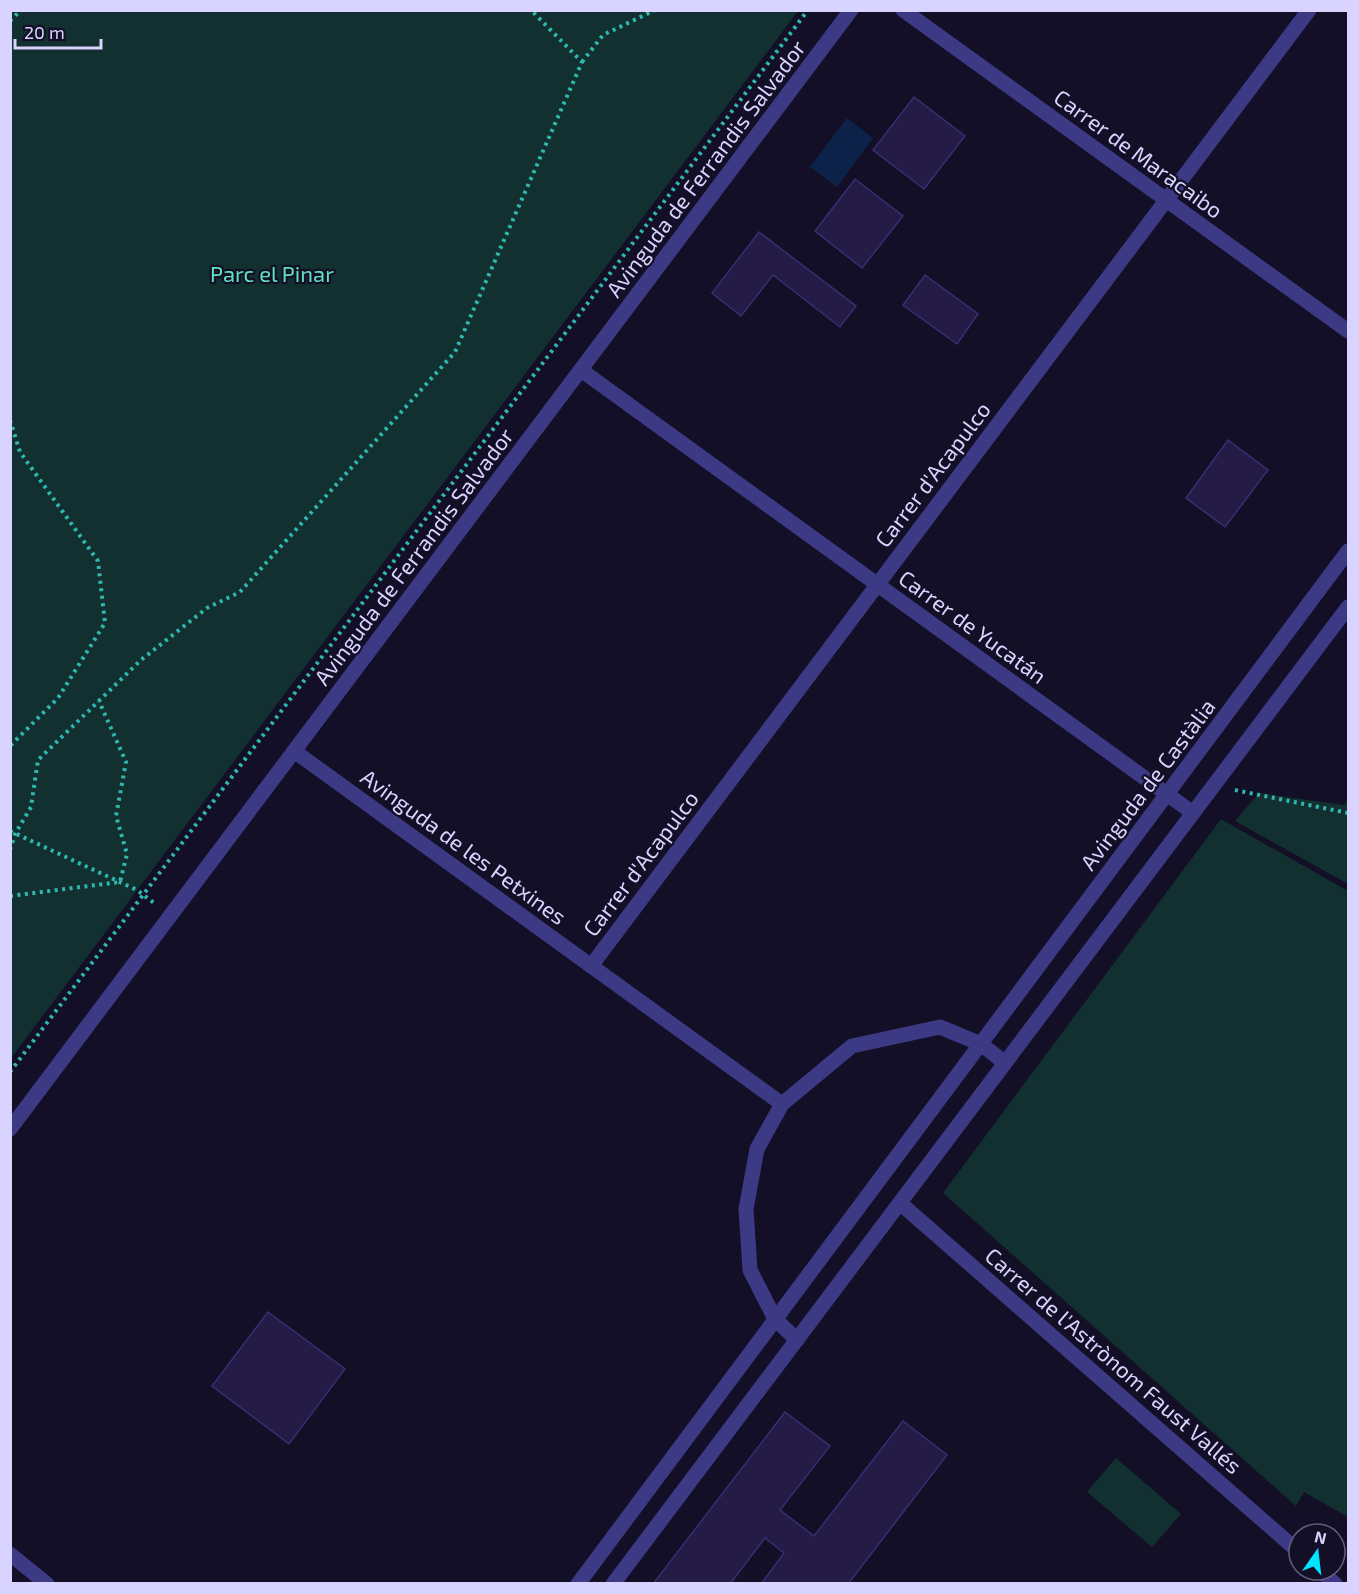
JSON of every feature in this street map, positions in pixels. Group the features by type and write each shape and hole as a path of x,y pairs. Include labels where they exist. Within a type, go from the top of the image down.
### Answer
{"street":[{"name":"Avinguda de Ferrandis Salvador","path":"10,1129 851,10"},
{"name":"Carrer de Maracaibo","path":"903,10 1348,331"},
{"name":"Carrer d'Acapulco","path":"591,966 1309,10"},
{"name":"Carrer de Yucatán","path":"581,370 1193,813"},
{"name":"Avinguda de Castàlia","path":"578,1584 1348,551"},
{"path":"613,1584 1348,607"},
{"name":"Avinguda de les Petxines","path":"294,751 782,1104"},
{"path":"797,1340 775,1319 750,1270 746,1209 757,1149 782,1104 852,1046 940,1027 981,1044 1005,1063"},
{"name":"Carrer de l'Astrònom Faust Vallés","path":"900,1203 1287,1542"},
{"path":"10,1554 47,1584"}],"path":[{"path":"10,21 21,10"},
{"path":"531,10 582,62"},
{"name":"Avinguda de Ferrandis Salvador","path":"10,1072 808,10"},
{"path":"10,850 15,834 31,807 38,760 141,660 207,608 240,592 454,352 582,62 603,35 652,11"},
{"path":"10,420 20,452 98,561 105,623 58,698 10,746"},
{"path":"99,701 126,762 116,816 127,854 120,882"},
{"path":"1214,786 1348,813"},
{"path":"10,831 137,890 170,916"},
{"path":"10,896 120,882"}],"green space":[{"name":"Parc el Pinar","path":"10,11 798,11 11,1058"},
{"path":"1259,793 1344,805 1348,799 1348,884 1235,821"},
{"path":"1221,819 1348,891 1348,1517 1304,1492 1296,1506 943,1193"},
{"path":"1116,1458 1181,1514 1152,1547 1087,1492"}],"water":[{"path":"847,118 873,138 837,187 810,167"}],"building":[{"path":"914,97 965,136 924,189 873,150"},
{"path":"855,179 903,216 862,268 815,231"},
{"path":"759,232 856,306 840,327 773,275 741,316 712,293"},
{"path":"925,275 978,314 957,344 903,305"},
{"path":"1228,440 1268,470 1225,527 1186,498"},
{"path":"268,1312 345,1369 289,1444 212,1386"},
{"path":"785,1412 830,1446 780,1510 814,1536 903,1421 947,1455 848,1584 761,1584 784,1553 765,1538 730,1584 653,1584"}]}
